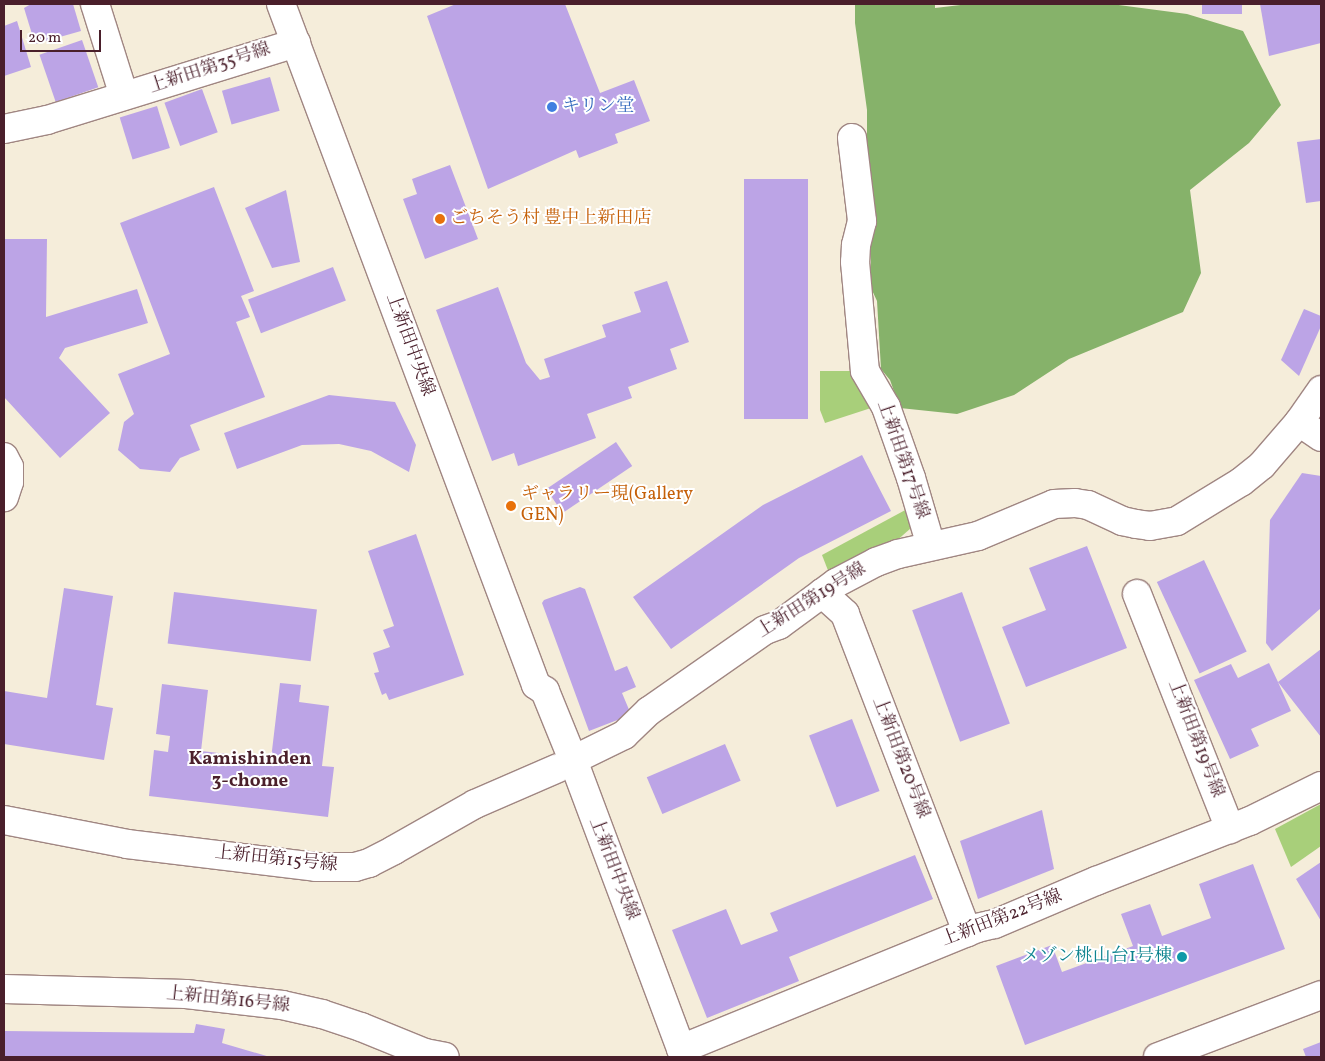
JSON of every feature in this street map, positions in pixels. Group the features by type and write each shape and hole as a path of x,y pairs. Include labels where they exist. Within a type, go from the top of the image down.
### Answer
{"street":[{"path":"95,4 124,96"},
{"name":"上新田中央線","path":"282,4 536,685 532,697 566,764 672,1055"},
{"name":"上新田第35号線","path":"4,129 47,120 296,43"},
{"name":"上新田第17号線","path":"852,138 862,221 856,245 855,262 865,371 886,407 911,478 931,546"},
{"name":"上新田第19号線","path":"566,764 624,735 649,711 764,630 779,625 853,572 876,562 898,554 978,536 1054,504 1075,503 1107,513 1122,521 1150,526 1177,521 1188,516 1241,482 1310,430 1321,390"},
{"path":"4,457 9,467 10,482 4,497"},
{"name":"上新田第20号線","path":"822,593 845,614 967,932"},
{"name":"上新田第19号線","path":"1137,594 1230,829"},
{"name":"上新田第15号線","path":"4,820 127,844 316,867 355,867 369,863 394,850 475,804 566,764"},
{"name":"上新田第22号線","path":"672,1055 967,932 995,924 1096,881 1250,822 1321,786"},
{"name":"上新田第16号線","path":"4,989 186,994 282,1005 322,1014 425,1053 445,1057"},
{"path":"1158,1057 1321,995"}],"green space":[{"path":"855,4 935,4 935,8 969,4 1111,4 1187,14 1243,31 1281,105 1249,143 1190,190 1201,273 1183,312 1069,359 1014,395 957,414 900,408 890,380 881,369 877,301 871,288 871,244 874,223 867,146 867,110 855,23"},
{"path":"820,371 850,371 871,408 825,423 820,410"},
{"path":"909,508 911,528 894,543 829,573 822,555"},
{"path":"1321,804 1321,846 1291,867 1275,829"}],"building":[{"path":"31,4 73,4 81,31 35,44 24,8"},
{"name":"キリン堂","path":"456,4 565,4 600,93 634,80 650,121 615,134 618,143 579,158 576,150 488,189 427,16"},
{"path":"1202,4 1242,4 1242,14 1202,14"},
{"path":"1260,4 1321,4 1321,43 1269,56"},
{"path":"17,21 31,67 4,76 4,26"},
{"path":"82,40 98,87 56,102 39,55"},
{"path":"270,77 280,111 232,124 222,91"},
{"path":"202,89 218,132 180,146 164,103"},
{"path":"157,106 170,148 133,159 120,117"},
{"path":"1321,139 1321,201 1306,203 1297,142"},
{"name":"ごちそう村 豊中上新田店","path":"450,165 478,239 425,259 403,199 417,194 412,179"},
{"path":"744,179 808,179 808,419 744,419"},
{"path":"214,187 254,291 241,296 250,317 236,322 265,397 190,425 200,450 180,458 170,472 140,469 118,450 124,422 134,414 118,374 170,354 120,223"},
{"path":"286,190 300,262 272,268 245,208"},
{"path":"4,239 47,239 46,317 137,289 148,323 65,348 59,358 110,413 60,458 4,397"},
{"path":"333,267 346,301 261,333 248,300"},
{"path":"667,281 689,342 670,349 677,369 628,387 632,398 587,414 596,438 518,466 514,453 492,461 436,310 498,287 526,363 540,380 550,377 544,359 606,337 602,325 641,312 634,292"},
{"path":"1304,309 1321,316 1321,326 1299,376 1281,360"},
{"path":"329,395 395,402 416,445 409,472 371,451 339,444 302,445 237,469 224,433"},
{"path":"616,442 632,466 563,513 546,489"},
{"path":"862,455 891,511 799,558 671,649 633,597 763,505"},
{"path":"1302,473 1321,476 1321,608 1272,651 1266,643 1270,520"},
{"path":"416,534 464,675 389,700 386,693 382,695 374,673 379,672 373,653 390,647 383,630 394,626 368,551"},
{"path":"1087,546 1127,648 1026,687 1002,627 1046,610 1029,568"},
{"path":"1204,560 1247,652 1200,674 1157,582"},
{"path":"580,587 585,589 615,671 627,666 636,687 622,693 630,712 620,719 589,731 542,603 544,600"},
{"path":"64,588 113,596 96,705 113,708 104,760 4,744 4,691 47,698"},
{"path":"174,592 317,610 311,661 168,644"},
{"path":"962,592 1010,724 960,742 912,610"},
{"path":"1321,649 1321,737 1278,682"},
{"path":"1269,663 1291,711 1251,729 1259,746 1230,759 1194,680 1231,664 1238,678"},
{"path":"280,683 301,685 299,702 329,706 322,766 334,767 328,817 149,796 154,750 168,752 170,736 156,734 162,684 208,690 201,751 271,759"},
{"path":"852,719 880,791 837,807 809,735"},
{"path":"725,744 741,781 662,814 647,777"},
{"path":"1042,810 1054,869 978,899 960,841"},
{"path":"915,855 933,899 789,957 799,981 707,1018 672,930 726,909 741,945 778,931 770,913"},
{"path":"1321,862 1321,921 1296,879"},
{"name":"メゾン桃山台1号棟","path":"1253,864 1285,949 1025,1045 996,966 1052,945 1062,972 1133,946 1121,914 1150,904 1162,936 1211,918 1199,884"},
{"path":"196,1024 225,1029 222,1043 270,1057 4,1057 4,1031 194,1033"},
{"path":"1321,1042 1321,1057 1306,1057 1303,1049"}],"place":[{"name":"キリン堂","path":"552,107"},
{"name":"ごちそう村 豊中上新田店","path":"440,219"},
{"name":"ギャラリー現(Gallery GEN)","path":"511,506"},
{"name":"メゾン桃山台1号棟","path":"1182,957"}],"district":[{"name":"Kamishinden 3-chome","path":"250,771"}]}
